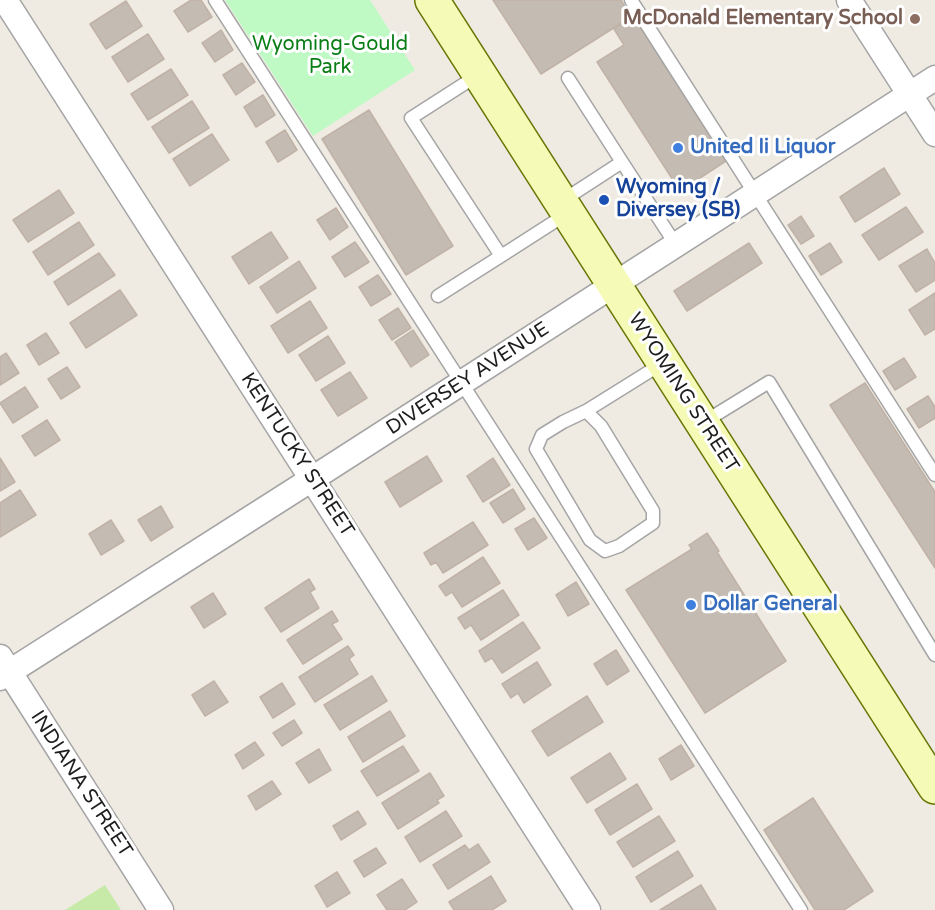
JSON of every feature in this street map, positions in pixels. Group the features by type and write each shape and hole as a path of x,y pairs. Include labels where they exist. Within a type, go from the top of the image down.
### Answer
{"street":[{"name":"KENTUCKY STREET","path":"5,0 588,910"},
{"name":"WYOMING STREET","path":"432,0 935,787"},
{"path":"849,0 935,134"},
{"name":"DIVERSEY AVENUE","path":"3,669 312,479 935,78"},
{"name":"INDIANA STREET","path":"3,669 162,910"}],"lane":[{"path":"216,0 801,910"},
{"path":"631,0 935,475"},
{"path":"479,74 411,118 501,256"},
{"path":"568,78 676,245"},
{"path":"438,296 501,256 622,162"},
{"path":"586,411 601,426 653,511 653,522 618,546 605,551 590,540 536,449 542,435 664,363"},
{"path":"702,423 769,382 935,655"}],"green space":[{"name":"Wyoming-Gould Park","path":"225,0 370,0 415,70 313,136"},
{"path":"105,885 121,910 65,910"}],"building":[{"path":"191,0 201,0 212,17 188,32 174,11"},
{"path":"493,0 621,0 631,17 541,74"},
{"path":"126,1 142,26 106,49 90,24"},
{"path":"633,16 726,161 680,191 597,62 624,45 614,29"},
{"path":"221,30 233,50 215,62 202,43"},
{"path":"148,34 164,59 128,82 112,57"},
{"path":"242,63 255,82 236,95 223,75"},
{"path":"171,69 188,95 148,120 131,94"},
{"path":"263,95 275,115 256,127 244,107"},
{"path":"192,101 209,128 169,153 152,127"},
{"path":"369,110 453,246 406,275 322,139"},
{"path":"285,130 297,150 278,162 266,142"},
{"path":"212,134 229,160 190,186 173,159"},
{"path":"884,168 900,194 855,222 840,197"},
{"path":"59,190 74,213 28,242 13,220"},
{"path":"906,207 923,232 879,260 862,235"},
{"path":"336,208 348,227 330,240 317,220"},
{"path":"801,216 814,236 801,244 788,225"},
{"path":"79,222 94,245 48,275 33,252"},
{"path":"271,232 288,258 249,284 232,257"},
{"path":"355,242 369,262 345,277 332,257"},
{"path":"749,243 762,263 687,311 674,291"},
{"path":"830,243 842,262 821,275 809,256"},
{"path":"927,249 935,263 935,280 916,292 899,266"},
{"path":"99,253 115,275 68,305 54,282"},
{"path":"299,261 316,288 277,313 260,287"},
{"path":"378,275 391,294 371,306 359,287"},
{"path":"120,290 137,315 86,348 70,323"},
{"path":"935,293 935,329 925,335 909,310"},
{"path":"310,301 327,328 288,353 271,326"},
{"path":"398,308 411,328 392,340 379,320"},
{"path":"413,330 429,355 411,367 395,342"},
{"path":"46,333 59,353 39,365 27,345"},
{"path":"328,336 345,363 316,381 299,355"},
{"path":"6,353 19,373 0,385 0,357"},
{"path":"904,358 916,377 895,390 883,371"},
{"path":"67,367 80,387 61,399 48,379"},
{"path":"350,372 367,398 338,416 321,390"},
{"path":"865,383 935,492 935,568 830,405"},
{"path":"25,387 38,407 13,423 0,403"},
{"path":"928,396 935,407 935,418 919,428 907,409"},
{"path":"47,420 60,440 35,456 22,436"},
{"path":"427,456 442,481 400,507 385,482"},
{"path":"0,458 15,482 0,491"},
{"path":"493,458 510,485 483,502 467,476"},
{"path":"513,489 525,509 503,523 490,503"},
{"path":"20,490 36,515 0,537 0,503"},
{"path":"161,506 173,527 151,541 138,520"},
{"path":"534,518 547,538 528,550 515,529"},
{"path":"111,520 124,541 101,555 89,534"},
{"path":"473,522 488,545 443,573 436,562 431,565 424,553"},
{"path":"707,533 786,661 705,713 626,590 692,549 689,545"},
{"path":"483,557 500,583 462,607 452,592 446,596 439,586"},
{"path":"309,579 315,589 310,592 319,608 281,632 265,608"},
{"path":"576,582 589,604 568,616 556,595"},
{"path":"503,590 519,615 481,640 471,625 465,629 458,618"},
{"path":"213,593 226,614 204,628 191,607"},
{"path":"332,611 338,621 332,624 342,639 303,664 287,640"},
{"path":"523,622 540,648 502,673 492,658 485,662 479,651"},
{"path":"348,646 354,655 349,659 358,674 315,702 299,677"},
{"path":"616,650 629,671 607,685 594,664"},
{"path":"537,662 551,685 524,703 518,693 511,698 502,684"},
{"path":"372,676 387,701 340,730 324,705"},
{"path":"214,681 228,702 205,716 192,695"},
{"path":"282,683 295,704 273,718 260,697"},
{"path":"587,696 603,722 548,756 532,731"},
{"path":"390,711 405,736 363,762 348,737"},
{"path":"294,720 302,733 282,746 273,733"},
{"path":"255,742 264,755 243,769 235,755"},
{"path":"681,745 694,766 671,780 659,759"},
{"path":"403,746 419,771 377,796 361,771"},
{"path":"319,749 331,770 309,783 296,763"},
{"path":"610,753 626,779 587,803 571,778"},
{"path":"430,773 444,796 437,800 439,803 398,829 382,803"},
{"path":"272,781 281,794 256,810 248,796"},
{"path":"637,784 652,809 610,835 595,810"},
{"path":"813,798 873,891 844,910 815,910 764,830"},
{"path":"358,811 366,824 341,840 333,826"},
{"path":"446,811 462,836 420,862 405,837"},
{"path":"659,816 675,841 633,867 617,842"},
{"path":"478,844 490,862 448,889 433,865 465,845 469,850"},
{"path":"376,848 386,863 364,877 354,861"},
{"path":"678,851 693,876 651,902 636,877"},
{"path":"337,872 350,893 327,907 315,886"},
{"path":"491,876 506,901 492,910 454,910 449,902"},
{"path":"402,879 417,902 405,910 387,910 377,895"},
{"path":"701,885 716,910 660,910"}],"place":[{"name":"McDonald Elementary School","path":"915,19"},
{"name":"United Ii Liquor","path":"678,148"},
{"name":"Wyoming / Diversey (SB)","path":"604,200"},
{"name":"Dollar General","path":"691,605"}]}
